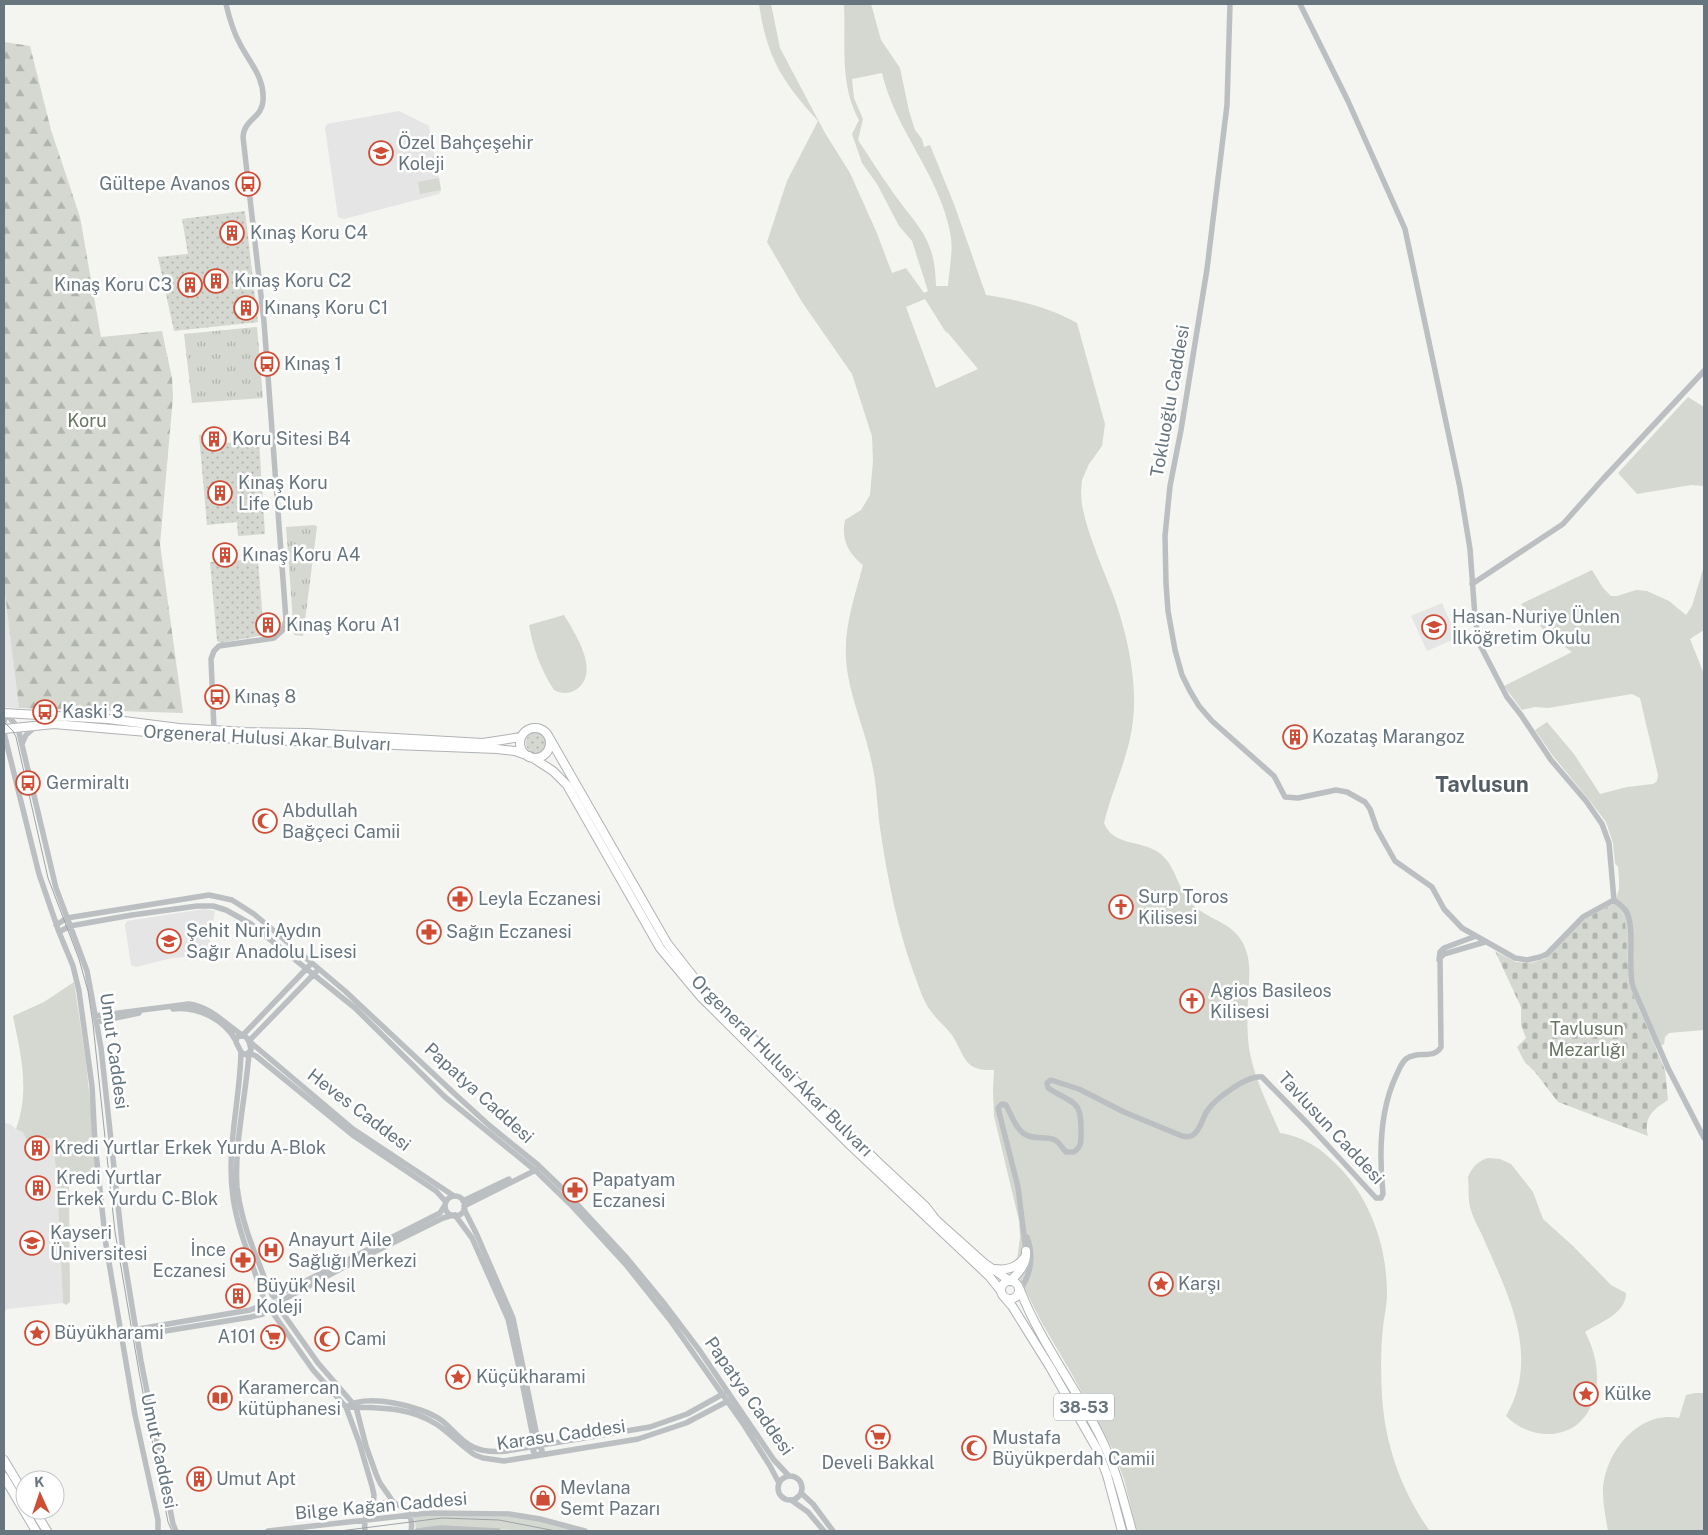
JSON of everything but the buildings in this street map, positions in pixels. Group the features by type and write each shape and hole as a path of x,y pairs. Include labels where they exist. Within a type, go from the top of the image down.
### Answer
{"main road":[{"name":"Orgeneral Hulusi Akar Bulvarı","path":"5,713 214,730 483,743 521,737"},
{"name":"Orgeneral Hulusi Akar Bulvarı","path":"4,731 54,724 217,738 497,749 515,751 531,757 553,771 566,785 660,948 700,997 847,1142 989,1276 1012,1306 1097,1449 1107,1475 1122,1531"},
{"path":"537,728 545,732 550,739 548,751 541,756 531,757 521,748 521,737 528,730 537,728"},
{"name":"Orgeneral Hulusi Akar Bulvarı","path":"550,739 667,943 703,989 926,1207 936,1220 992,1269 1010,1281"},
{"path":"992,1269 1003,1270 1013,1267 1022,1261 1026,1251"},
{"path":"1010,1281 1016,1283 1020,1290 1018,1296 1013,1299 1003,1294 1004,1283 1010,1281 1023,1266 1027,1258 1026,1251"},
{"name":"38-53","path":"1020,1290 1036,1326 1099,1434 1116,1472 1132,1531"},
{"path":"4,1460 15,1478"},
{"path":"4,1477 34,1529"},
{"path":"40,1520 47,1531"}],"street":[{"path":"214,730 211,659 214,651 219,646 274,638 282,632 286,620 264,322 243,140 245,127 260,111 264,98 258,73 239,42 226,4"},
{"name":"Tokluoğlu Caddesi","path":"1230,4 1226,111 1208,261 1181,430 1170,486 1166,532 1166,583 1174,644 1182,674 1199,706 1212,721 1276,778 1283,795 1287,798 1298,798 1336,790 1347,792 1364,802 1370,809 1377,828 1395,861 1432,887 1439,902 1449,915 1462,928 1476,936"},
{"path":"1300,4 1348,101 1405,229 1456,464 1470,549 1475,617 1479,643 1503,690 1551,760 1592,808 1610,843 1614,900 1626,911 1629,924 1633,987 1668,1068 1704,1138"},
{"path":"1472,584 1564,524 1604,478 1704,371"},
{"path":"4,722 5,713"},
{"name":"Umut Caddesi","path":"5,713 18,728 56,888 87,971 96,1019 118,1215 136,1332 176,1531"},
{"path":"21,745 28,732 40,725"},
{"name":"Umut Caddesi","path":"4,731 35,859 80,991 92,1086 95,1144 104,1226 135,1415 158,1520 158,1531"},
{"path":"4,744 9,751"},
{"name":"Papatya Caddesi","path":"56,924 67,918 202,896 221,896 232,900 254,914 345,991 536,1167 672,1318 774,1460 789,1476"},
{"path":"1439,962 1439,955 1444,948 1476,936 1515,958 1527,960 1540,957 1553,948 1584,917 1614,900"},
{"name":"Papatya Caddesi","path":"59,932 70,926 183,907 212,906 233,913 246,920 314,974 367,1019 445,1097 536,1167"},
{"path":"1439,962 1444,954 1486,942"},
{"name":"Tavlusun Caddesi","path":"1026,1251 1014,1171 998,1108 1002,1104 1006,1105 1020,1130 1025,1135 1032,1138 1052,1139 1058,1142 1066,1152 1076,1151 1080,1147 1081,1141 1080,1111 1074,1103 1048,1088 1046,1085 1048,1081 1078,1089 1124,1112 1187,1137 1197,1131 1207,1111 1217,1099 1247,1080 1262,1077 1378,1198 1383,1194 1380,1166 1384,1113 1392,1086 1407,1058 1415,1055 1437,1053 1440,1049 1439,962"},
{"path":"236,1041 238,1036 242,1035 312,963"},
{"path":"250,1041 319,969"},
{"path":"96,1019 189,1004 199,1006 211,1012 250,1041 251,1050 249,1053 237,1161 237,1188 240,1208 248,1235 268,1288 277,1304 318,1363 354,1405 376,1474 394,1503"},
{"path":"96,1019 187,1008 202,1012 214,1019 236,1041 241,1052 232,1145 232,1188 238,1224 265,1306 313,1370 346,1406 359,1442 374,1495 373,1504 365,1520 365,1531"},
{"name":"Heves Caddesi","path":"250,1041 348,1125 454,1196"},
{"path":"241,1052 244,1054 249,1053"},
{"name":"Heves Caddesi","path":"249,1053 256,1056 366,1146 439,1193 445,1204"},
{"path":"136,1332 258,1316 348,1264 443,1218 460,1214 464,1205 536,1167"},
{"path":"122,1335 258,1307 269,1296 274,1296 440,1214 449,1198 459,1197 513,1318 537,1447"},
{"path":"445,1204 448,1213 454,1215 472,1238 505,1310 532,1432 537,1447 542,1451 538,1455"},
{"name":"Tavlusun Caddesi","path":"1020,1290 1030,1270 1031,1257 1030,1245 1024,1228"},
{"name":"Papatya Caddesi","path":"684,1334 767,1460 779,1483"},
{"name":"Karasu Caddesi","path":"354,1405 393,1403 423,1410 441,1420 467,1443 480,1450 507,1451 650,1428 687,1414 723,1394"},
{"name":"Karasu Caddesi","path":"354,1405 401,1410 427,1418 470,1452 482,1458 504,1461 638,1439 686,1424 728,1401"},
{"path":"346,1406 354,1405"},
{"path":"791,1500 797,1498 801,1493 802,1487 800,1481 795,1477 789,1476 783,1478 779,1483 780,1495 808,1512 824,1531"},
{"path":"801,1493 814,1504 832,1531"},
{"path":"370,1511 382,1503 394,1503 402,1507 409,1515 411,1531"},
{"name":"Bilge Kağan Caddesi","path":"268,1531 452,1512 509,1514 540,1519 585,1531"},
{"name":"Bilge Kağan Caddesi","path":"417,1531 441,1528 498,1531"}],"shaded area":[{"name":"Özel Bahçeşehir Koleji","path":"399,111 429,126 441,190 439,194 344,219 338,217 325,128 327,124"},
{"path":"4,586 19,708 4,707"},
{"name":"Hasan-Nuriye Ünlen İlköğretim Okulu","path":"1442,603 1457,638 1427,651 1411,616"},
{"name":"Şehit Nuri Aydın Sağır Anadolu Lisesi","path":"204,909 215,911 207,959 196,956 172,958 136,967 131,965 125,925 127,921"},
{"name":"Kayseri Üniversitesi","path":"4,1123 10,1124 23,1132 53,1138 63,1303 7,1309 4,1312"}],"green space":[{"path":"759,4 771,4 780,48 825,133 850,173 876,231 892,273 906,268 924,293 928,291 912,241 899,226 877,184 862,163 852,134 859,120 848,92 846,78 844,4 871,4 881,40 900,68 915,130 922,139 924,147 930,145 954,204 986,295 1033,305 1077,323 1105,424 1102,446 1089,464 1082,480 1082,505 1091,538 1122,622 1130,655 1134,688 1131,733 1125,759 1104,823 1114,836 1151,848 1164,857 1190,902 1202,912 1234,931 1239,937 1246,951 1249,966 1247,1024 1251,1059 1280,1133 1306,1141 1328,1156 1352,1182 1369,1211 1381,1243 1386,1277 1387,1298 1381,1358 1385,1425 1393,1457 1405,1488 1430,1531 1137,1531 1124,1479 1112,1448 1042,1323 1012,1264 1017,1261 1020,1237 1019,1221 994,1116 994,1070 984,1070 971,1065 963,1056 952,1035 927,1006 907,954 889,882 880,828 874,772 853,698 846,658 848,623 863,565 853,556 847,545 844,527 845,520 861,510 870,495 873,461 872,436 852,374 802,302 767,242 787,181 818,121 778,68 762,23","holes":["882,73 888,94 906,133 937,191 944,211 952,245 948,286 936,286 935,268 928,242 858,140 863,119 854,98 852,79","925,299 945,331 978,369 936,388 906,307"]},
{"name":"Koru","path":"4,42 30,46 51,130 80,217 101,337 162,331 172,378 173,397 160,544 183,713 19,708 4,586"},
{"path":"439,178 441,190 420,194 418,182"},
{"path":"245,211 258,322 174,331 158,257 188,254 182,219"},
{"path":"257,327 263,398 192,403 184,334"},
{"path":"1688,397 1704,407 1704,486 1691,485 1637,494 1618,473"},
{"path":"199,435 204,435 206,444 259,441 265,534 238,536 237,522 207,525"},
{"path":"315,525 317,527 303,636 294,635 286,527"},
{"path":"258,559 264,635 221,643 217,641 210,562"},
{"path":"1704,566 1704,630 1690,639 1704,674 1704,1030 1669,1033 1665,1037 1664,1044 1656,1048 1629,985 1625,917 1615,903 1619,889 1618,867 1615,863 1613,843 1606,822 1553,756 1535,730 1547,722 1574,754 1600,794 1627,787 1653,784 1657,781 1658,775 1640,698 1632,694 1548,708 1535,707 1522,710 1504,686 1572,652 1548,635 1521,604 1592,570 1603,588 1611,596 1636,590 1647,591 1669,601 1686,615 1692,606"},
{"path":"564,615 579,641 586,662 584,681 577,689 566,693 554,690 545,675 535,651 529,625"},
{"path":"537,732 545,735 548,743 545,751 537,754 529,751 526,743 529,735"},
{"name":"Tavlusun Mezarlığı","path":"1615,903 1625,917 1629,985 1665,1070 1668,1100 1654,1110 1648,1119 1648,1136 1558,1102 1524,1061 1517,1047 1526,1038 1521,1025 1521,1007 1495,951 1516,962 1531,963 1544,959 1585,919"},
{"path":"74,982 86,1062 98,1179 69,1182 70,1302 66,1305 63,1303 53,1138 27,1140 23,1132 16,1129 23,1101 23,1073 13,1016 44,1002"},
{"path":"1488,1158 1500,1159 1511,1164 1533,1192 1543,1219 1573,1246 1611,1285 1626,1293 1622,1307 1617,1312 1585,1332 1593,1351 1597,1371 1596,1391 1589,1410 1581,1420 1572,1428 1561,1432 1550,1434 1526,1430 1506,1416 1516,1394 1521,1372 1518,1328 1504,1285 1473,1216 1469,1200 1468,1177 1473,1167"},
{"path":"1704,1393 1704,1531 1608,1531 1603,1493 1609,1464 1616,1450 1637,1428 1650,1421 1664,1417 1679,1418 1686,1395"},
{"path":"439,1515 513,1517 578,1531 527,1531 443,1526 416,1529 414,1517"}],"tram line":[{"path":"4,722 16,737 48,878 79,959 88,991 115,1232 139,1372 168,1522 172,1531"},
{"path":"340,1531 442,1518 499,1520 556,1531"}],"place":[{"name":"Özel Bahçeşehir Koleji","path":"381,153"},
{"name":"Gültepe Avanos","path":"248,184"},
{"name":"Kınaş Koru C4","path":"232,233"},
{"name":"Kınaş Koru C2","path":"216,281"},
{"name":"Kınaş Koru C3","path":"190,285"},
{"name":"Kınanş Koru C1","path":"246,308"},
{"name":"Kınaş 1","path":"267,364"},
{"name":"Koru Sitesi B4","path":"214,439"},
{"name":"Kınaş Koru Life Club","path":"220,493"},
{"name":"Kınaş Koru A4","path":"225,555"},
{"name":"Kınaş Koru A1","path":"268,625"},
{"name":"Hasan-Nuriye Ünlen İlköğretim Okulu","path":"1434,627"},
{"name":"Kınaş 8","path":"217,697"},
{"name":"Kaski 3","path":"45,712"},
{"name":"Kozataş Marangoz","path":"1295,737"},
{"name":"Germiraltı","path":"28,783"},
{"name":"Abdullah Bağçeci Camii","path":"265,821"},
{"name":"Leyla Eczanesi","path":"460,899"},
{"name":"Surp Toros Kilisesi","path":"1121,907"},
{"name":"Sağın Eczanesi","path":"429,932"},
{"name":"Şehit Nuri Aydın Sağır Anadolu Lisesi","path":"169,941"},
{"name":"Agios Basileos Kilisesi","path":"1192,1001"},
{"name":"Kredi Yurtlar Erkek Yurdu A-Blok","path":"37,1148"},
{"name":"Kredi Yurtlar Erkek Yurdu C-Blok","path":"38,1188"},
{"name":"Papatyam Eczanesi","path":"575,1190"},
{"name":"Kayseri Üniversitesi","path":"32,1243"},
{"name":"Anayurt Aile Sağlığı Merkezi","path":"271,1250"},
{"name":"İnce Eczanesi","path":"243,1260"},
{"name":"Karşı","path":"1161,1284"},
{"name":"Büyük Nesil Koleji","path":"238,1296"},
{"name":"Büyükharami","path":"37,1333"},
{"name":"A101","path":"273,1337"},
{"name":"Cami","path":"327,1339"},
{"name":"Küçükharami","path":"458,1377"},
{"name":"Külke","path":"1586,1394"},
{"name":"Karamercan kütüphanesi","path":"220,1398"},
{"name":"Develi Bakkal","path":"878,1437"},
{"name":"Mustafa Büyükperdah Camii","path":"974,1448"},
{"name":"Umut Apt","path":"199,1479"},
{"name":"Mevlana Semt Pazarı","path":"543,1498"}],"district":[{"name":"Tavlusun","path":"1482,784"}]}
